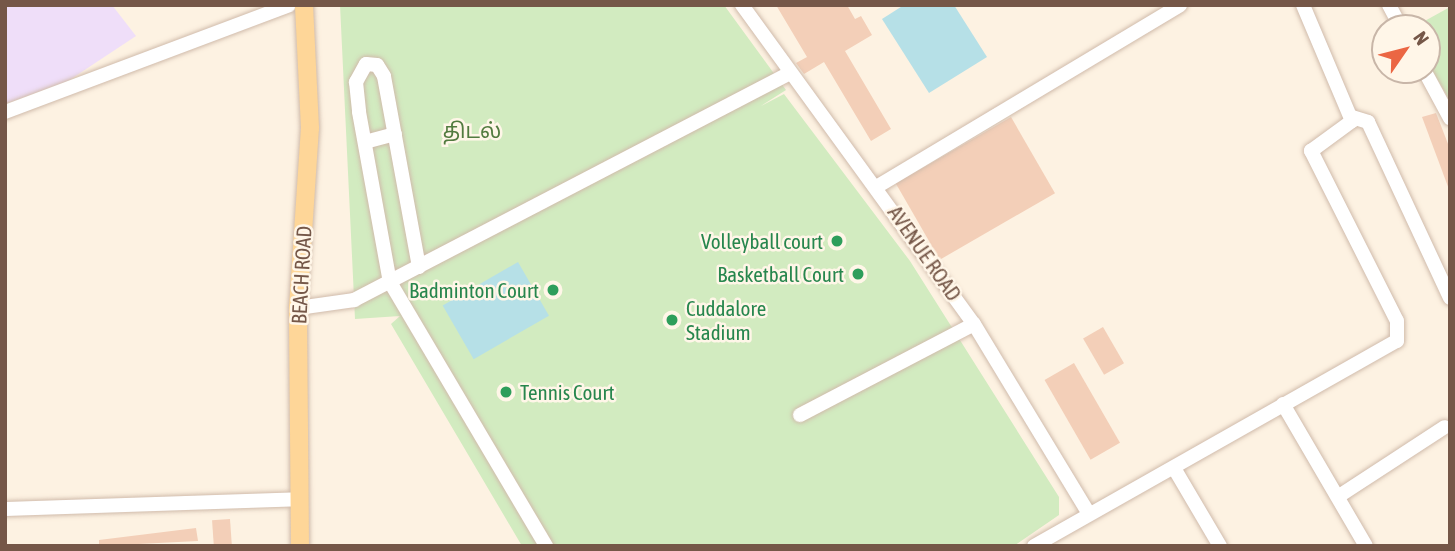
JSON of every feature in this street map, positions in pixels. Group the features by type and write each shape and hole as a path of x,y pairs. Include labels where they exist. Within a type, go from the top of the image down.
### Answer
{"main road":[{"name":"BEACH ROAD","path":"300,546 298,308 310,128 304,5"}],"street":[{"path":"5,112 289,5"},
{"name":"AVENUE ROAD","path":"741,5 789,74 878,186 974,324 1089,514"},
{"path":"878,186 1180,5"},
{"path":"1035,546 1397,341 1397,321 1311,151 1316,142 1350,125 1352,117 1303,5"},
{"path":"419,267 384,75 377,65 366,64 356,82 390,282 545,546"},
{"path":"298,308 338,306 390,282 789,74"},
{"path":"1432,84 1450,118"},
{"path":"1352,117 1368,122 1450,298"},
{"path":"365,142 395,134"},
{"path":"800,415 974,324"},
{"path":"1283,404 1366,546"},
{"path":"1339,496 1445,427"},
{"path":"1174,468 1220,546"},
{"path":"5,509 299,499"}],"shaded area":[{"path":"5,5 112,5 136,36 68,81 5,104"}],"green space":[{"name":"Cuddalore Stadium","path":"340,5 724,5 786,90 761,106 784,94 910,261 1059,497 1059,515 1014,546 522,546 391,324 400,316 355,319"},
{"path":"1450,7 1450,101 1440,84 1441,14 1437,14"}],"water":[{"path":"904,5 954,5 987,57 929,93 882,19"},
{"path":"518,262 549,316 474,359 443,306"}],"building":[{"path":"776,5 847,5 855,19 861,16 872,35 845,51 891,129 871,141 824,62 804,74 796,63 807,57"},
{"path":"1436,113 1450,149 1450,192 1422,117"},
{"path":"1011,117 1055,193 940,260 896,184"},
{"path":"1103,327 1124,363 1104,375 1083,338"},
{"path":"1074,363 1120,443 1091,460 1045,380"},
{"path":"230,519 232,546 214,546 212,520"},
{"path":"196,528 198,541 99,546 99,540"}],"place":[{"name":"Volleyball court","path":"837,241"},
{"name":"Basketball Court","path":"858,274"},
{"name":"Badminton Court","path":"553,290"},
{"name":"Cuddalore Stadium","path":"672,320"},
{"name":"Tennis Court","path":"506,392"}],"park label":[{"name":"திடல்","path":"472,130"}]}
